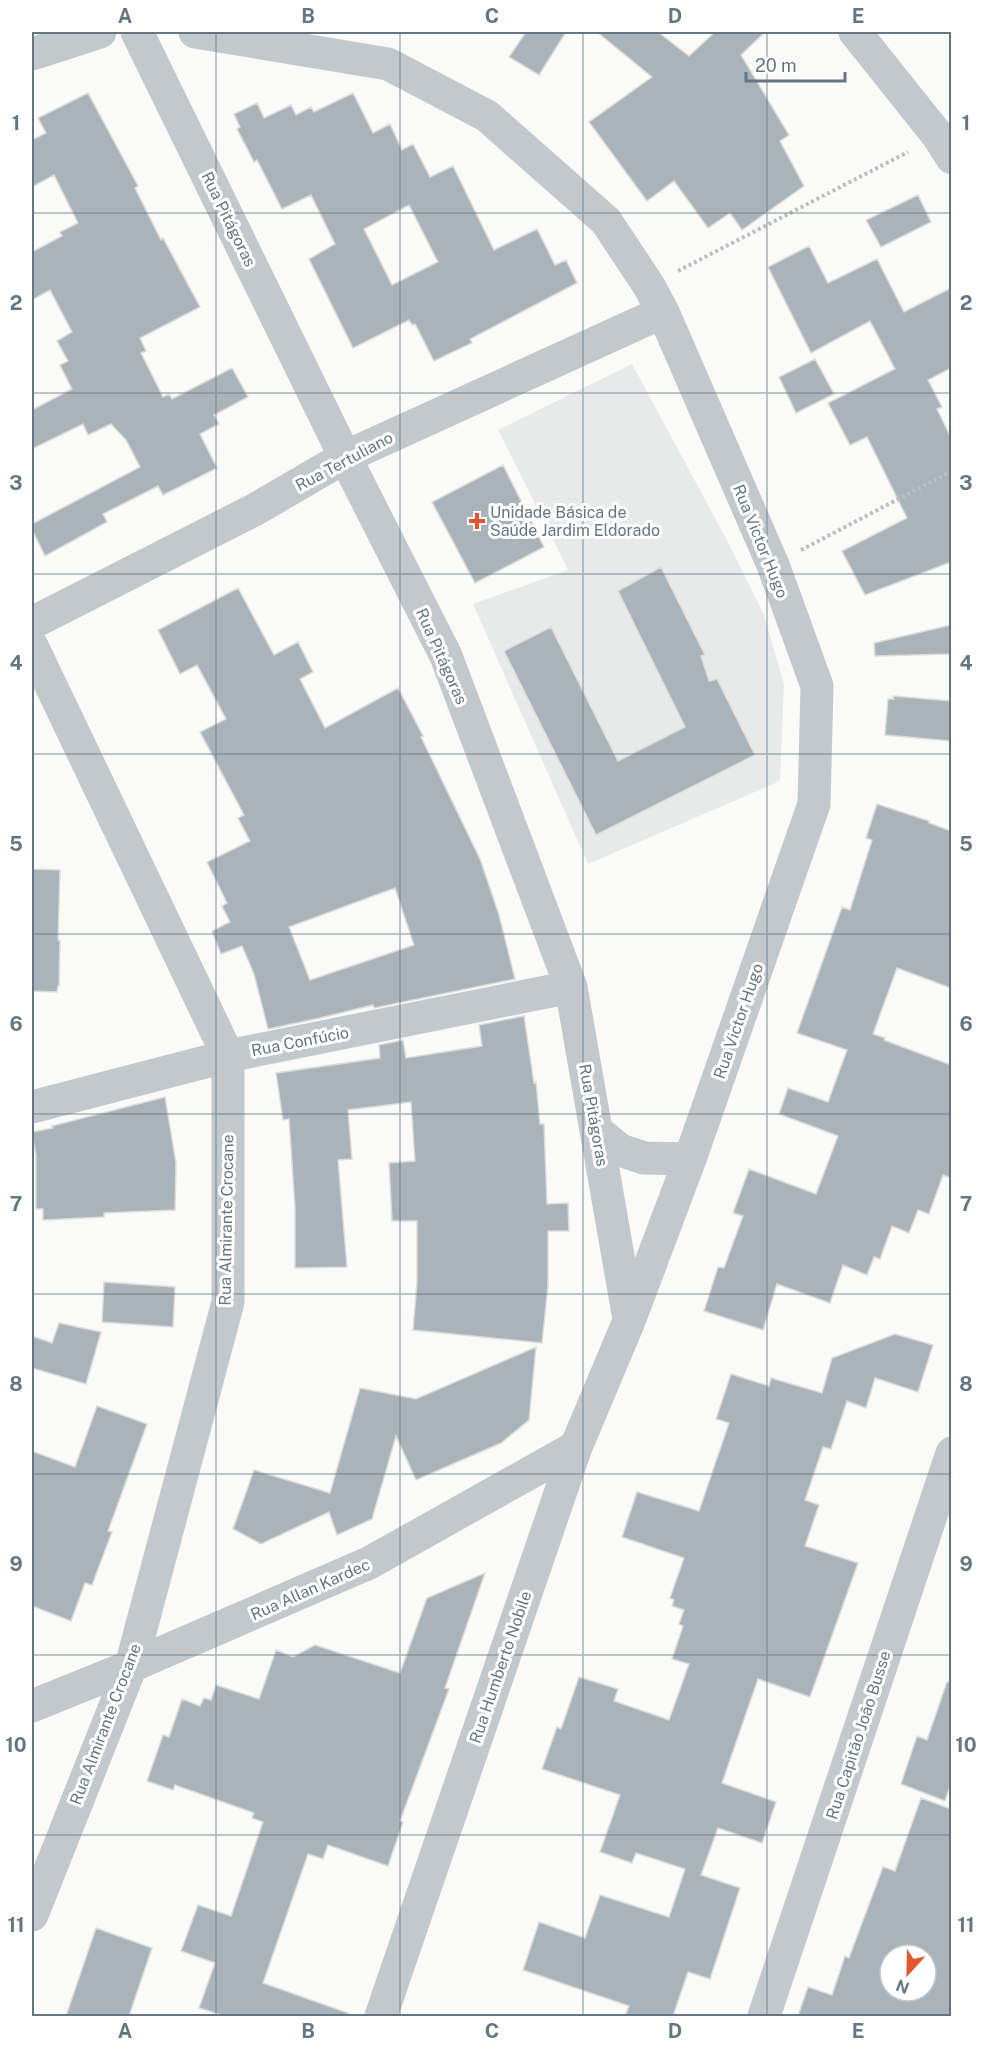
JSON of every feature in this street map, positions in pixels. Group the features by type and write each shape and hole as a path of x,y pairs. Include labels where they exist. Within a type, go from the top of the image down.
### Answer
{"street":[{"path":"32,54 100,32"},
{"name":"Rua Pitágoras","path":"137,32 345,457 446,656 571,987 629,1321"},
{"name":"Rua Victor Hugo","path":"195,32 388,64 487,116 606,221 656,299 773,565 817,686 814,804 690,1159 629,1321"},
{"path":"855,32 945,147"},
{"name":"Rua Tertuliano","path":"32,623 256,509 345,457 656,299"},
{"name":"Rua Almirante Crocane","path":"32,646 228,1056 228,1302 130,1666 32,1915"},
{"name":"Rua Confúcio","path":"32,1107 228,1056 571,987"},
{"path":"597,1131 620,1150 644,1158 690,1159"},
{"name":"Rua Humberto Nobile","path":"381,2016 576,1447 629,1321"},
{"name":"Rua Allan Kardec","path":"32,1706 369,1563 576,1447"},
{"name":"Rua Capitão João Busse","path":"764,2016 951,1453"}],"path":[{"path":"656,299 945,147"},
{"path":"773,565 951,471"}],"shaded area":[{"path":"632,364 729,544 764,615 784,684 780,781 588,864 473,604 568,570 498,430"}],"building":[{"path":"526,32 566,32 539,75 509,57"},
{"path":"597,32 658,32 689,56 715,32 765,32 741,55 789,135 780,141 804,186 742,230 730,213 708,228 674,181 647,201 589,122 652,77"},
{"path":"88,93 138,186 135,188 161,240 163,238 200,307 140,338 146,351 141,353 163,397 169,394 172,399 232,368 248,397 214,415 219,424 200,434 217,468 163,495 158,486 103,514 107,522 45,556 32,529 32,524 140,467 126,440 111,424 88,435 83,424 32,449 32,410 72,389 60,365 68,361 57,341 72,332 50,290 32,300 32,252 62,236 60,232 78,223 54,175 32,187 32,140 46,133 38,118"},
{"path":"353,93 373,133 390,124 402,150 413,144 430,177 453,166 494,250 537,229 555,265 566,260 577,283 470,339 472,343 434,361 415,324 412,325 409,320 353,348 309,259 335,244 311,195 282,209 257,160 254,162 237,129 240,127 234,114 257,103 264,118 291,105 296,115 311,107 314,112","holes":["409,205 438,262 392,285 364,229"]},
{"path":"918,195 931,222 881,247 866,220"},
{"path":"809,246 828,283 877,259 904,312 951,288 951,368 928,380 942,407 937,409 951,438 951,562 865,595 842,551 907,518 867,437 850,445 828,403 895,369 870,321 811,353 768,267"},
{"path":"815,359 834,394 796,413 779,377"},
{"name":"Unidade Básica de Saúde Jardim Eldorado","path":"503,465 544,547 475,583 432,502"},
{"path":"661,567 705,655 701,656 709,681 717,679 755,755 596,835 504,651 551,627 618,761 685,727 618,591"},
{"path":"238,588 274,655 298,642 313,672 300,679 325,728 398,688 480,859 499,915 515,979 374,1008 373,1005 268,1029 254,974 242,946 221,954 212,931 230,922 222,906 227,903 207,862 250,841 238,818 244,815 200,732 226,719 197,665 180,674 158,630","holes":["395,888 414,945 310,980 289,927"]},
{"path":"951,625 951,654 875,656 874,643"},
{"path":"893,696 951,701 951,741 885,735 888,699 894,699"},
{"path":"877,804 929,821 929,823 951,831 951,988 897,968 873,1034 951,1065 951,1178 943,1175 929,1214 918,1210 909,1233 892,1226 880,1259 874,1257 867,1275 843,1265 830,1303 777,1284 763,1330 704,1311 718,1267 724,1268 743,1216 733,1213 749,1169 816,1194 838,1136 779,1114 788,1088 828,1102 847,1050 797,1033 842,907 850,910 872,840 866,838"},
{"path":"32,869 60,870 59,986 57,992 32,991"},
{"path":"524,1016 534,1083 536,1082 540,1124 544,1124 547,1204 568,1203 569,1231 548,1231 548,1286 542,1343 413,1330 417,1282 417,1221 392,1221 389,1163 415,1161 411,1102 348,1110 352,1159 338,1160 347,1267 295,1268 295,1207 289,1119 283,1120 276,1073 380,1058 379,1045 403,1040 406,1058 482,1046 479,1025"},
{"path":"165,1097 176,1163 175,1210 104,1213 104,1217 43,1220 43,1209 36,1209 36,1156 32,1132"},
{"path":"104,1282 175,1287 173,1327 102,1322"},
{"path":"59,1323 101,1332 86,1384 32,1368 32,1336 52,1343"},
{"path":"895,1334 933,1345 918,1392 875,1378 866,1408 847,1401 831,1449 823,1447 805,1500 819,1505 805,1546 858,1563 810,1697 758,1679 722,1783 776,1802 762,1843 718,1828 701,1875 740,1888 710,1979 688,1972 673,2016 625,2016 629,2006 523,1970 539,1922 585,1938 600,1895 669,1917 685,1869 636,1853 632,1863 600,1852 620,1795 542,1769 557,1727 561,1729 579,1677 618,1689 614,1701 669,1720 689,1664 672,1659 683,1626 679,1624 684,1610 672,1606 674,1600 670,1598 684,1558 622,1537 637,1492 699,1511 729,1423 716,1419 731,1374 769,1386 771,1378 822,1393 832,1358"},
{"path":"536,1347 529,1420 501,1443 416,1480 396,1436 372,1519 337,1535 329,1512 261,1544 233,1529 254,1470 330,1493 360,1388 416,1399"},
{"path":"97,1406 147,1424 108,1531 112,1532 92,1585 85,1583 71,1621 32,1606 32,1451 75,1467"},
{"path":"485,1573 445,1688 449,1689 400,1821 403,1822 388,1866 328,1845 323,1859 308,1854 263,1983 348,2013 347,2016 225,2016 199,2008 215,1963 181,1951 198,1905 231,1916 263,1822 252,1818 254,1813 175,1785 173,1790 147,1781 163,1735 169,1737 182,1699 200,1706 204,1698 211,1700 216,1685 259,1699 276,1650 293,1657 315,1645 400,1673 427,1598"},
{"path":"947,1682 951,1682 951,1783 945,1801 901,1784 917,1736 927,1740"},
{"path":"921,1798 951,1809 951,2016 798,2016 808,1987 832,1995 845,1956 849,1958 883,1867 895,1871"},
{"path":"96,1928 152,1948 129,2016 66,2016"}],"place":[{"name":"Unidade Básica de Saúde Jardim Eldorado","path":"477,521"}]}
